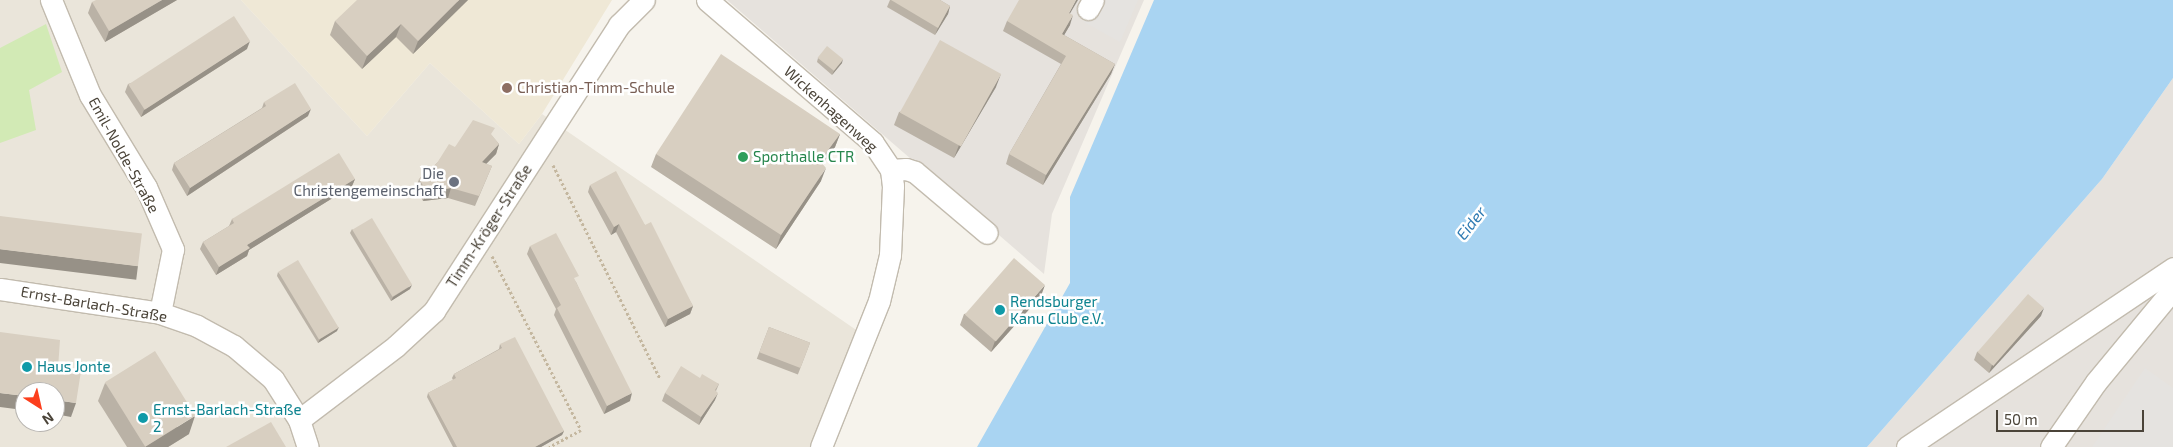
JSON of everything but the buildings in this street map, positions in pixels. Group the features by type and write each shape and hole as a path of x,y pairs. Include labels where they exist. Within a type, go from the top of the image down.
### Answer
{"street":[{"name":"Emil-Nolde-Straße","path":"51,0 90,95 146,187 173,249 160,313"},
{"name":"Timm-Kröger-Straße","path":"299,420 396,346 434,310 619,25 644,0"},
{"name":"Wickenhagenweg","path":"707,0 873,143 891,170 893,186 890,255 881,292 821,447"},
{"path":"891,170 906,168 915,172 987,233"},
{"path":"1915,445 2173,268"},
{"name":"Ernst-Barlach-Straße","path":"0,289 160,313 197,326 234,346 273,379 299,420 308,447"},
{"path":"2052,447 2096,382 2173,289"}],"path":[{"path":"543,144 660,379"},
{"path":"482,237 581,430 549,447"}],"shaded area":[{"path":"0,0 241,0 367,136 430,63 519,144 542,114 865,336 821,447 0,447"},
{"name":"Christian-Timm-Schule","path":"241,0 612,0 542,114 519,144 430,63 367,136"},
{"path":"727,0 1144,0 1052,214 1044,274"},
{"path":"1096,0 1138,0 1120,42 1084,22"},
{"path":"2173,78 2173,447 1867,447 2102,179"},
{"path":"2145,368 2173,388 2173,447 2092,447"}],"green space":[{"path":"46,24 62,72 29,90 36,130 0,143 0,48"}],"water":[{"name":"Eider","path":"1154,0 2173,0 2173,78 2102,179 1867,447 977,447 1070,283 1070,197"}],"place":[{"name":"Christian-Timm-Schule","path":"507,88"},
{"name":"Sporthalle CTR","path":"743,157"},
{"name":"Die Christengemeinschaft","path":"454,182"},
{"name":"Rendsburger Kanu Club e.V.","path":"1000,310"},
{"name":"Haus Jonte","path":"27,367"},
{"name":"Ernst-Barlach-Straße 2","path":"143,418"}]}
